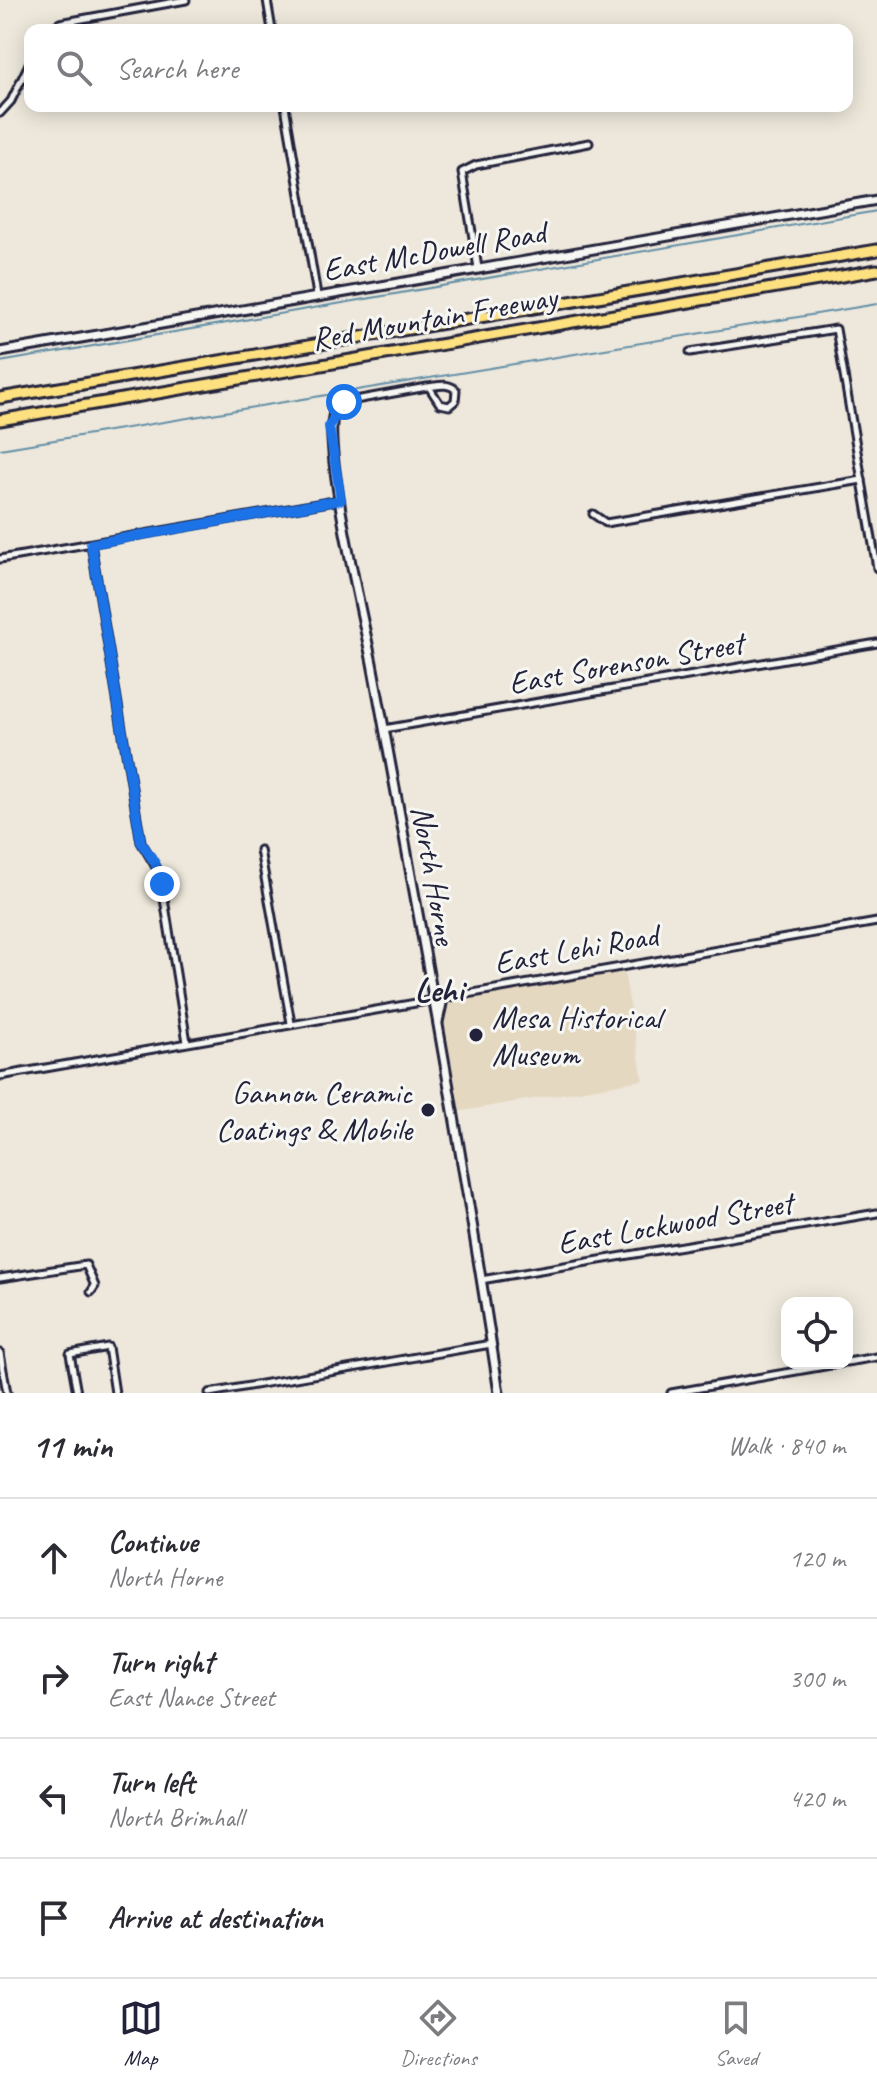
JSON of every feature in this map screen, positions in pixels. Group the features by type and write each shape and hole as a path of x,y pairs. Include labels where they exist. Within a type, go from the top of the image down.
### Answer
{"highway":[{"name":"Red Mountain Freeway","path":"0,398 877,250"},
{"name":"Red Mountain Freeway","path":"0,420 877,270"}],"street":[{"path":"58,24 186,0"},
{"path":"267,0 271,24"},
{"path":"0,113 11,101 24,74"},
{"path":"286,112 317,295"},
{"path":"478,268 461,174 464,170 589,143"},
{"name":"East McDowell Road","path":"0,352 877,200"},
{"path":"690,352 836,329 877,568"},
{"path":"334,413 344,402 429,387 451,386 457,399 451,405 443,406 429,387"},
{"name":"North Horne","path":"334,413 329,426 341,500 432,998 499,1393"},
{"path":"593,514 606,523 862,480"},
{"path":"0,559 341,500"},
{"path":"91,544 141,842 160,874 187,1042"},
{"name":"East Sorenson Street","path":"384,729 877,643"},
{"path":"260,850 291,1023"},
{"name":"East Lehi Road","path":"0,1076 877,922"},
{"path":"439,1041 440,1008 450,995"},
{"name":"East Lockwood Street","path":"481,1280 877,1213"},
{"path":"0,1278 86,1265 95,1286 91,1292"},
{"path":"209,1393 491,1344"},
{"path":"77,1393 70,1354 108,1347 115,1393"},
{"path":"0,1353 7,1393"},
{"path":"853,1361 877,1357"},
{"path":"671,1393 805,1369"}],"shaded area":[{"path":"623,965 643,1080 451,1113 432,998"}],"waterway":[{"path":"0,362 877,211"},
{"path":"0,449 877,304"}],"place":[{"name":"Mesa Historical Museum","path":"476,1035"},
{"name":"Gannon Ceramic Coatings & Mobile","path":"428,1110"}],"district":[{"name":"Lehi","path":"439,989"}],"route":[{"path":"162,884 155,863 141,842 91,544 341,500 329,426 334,413 344,402"}]}
